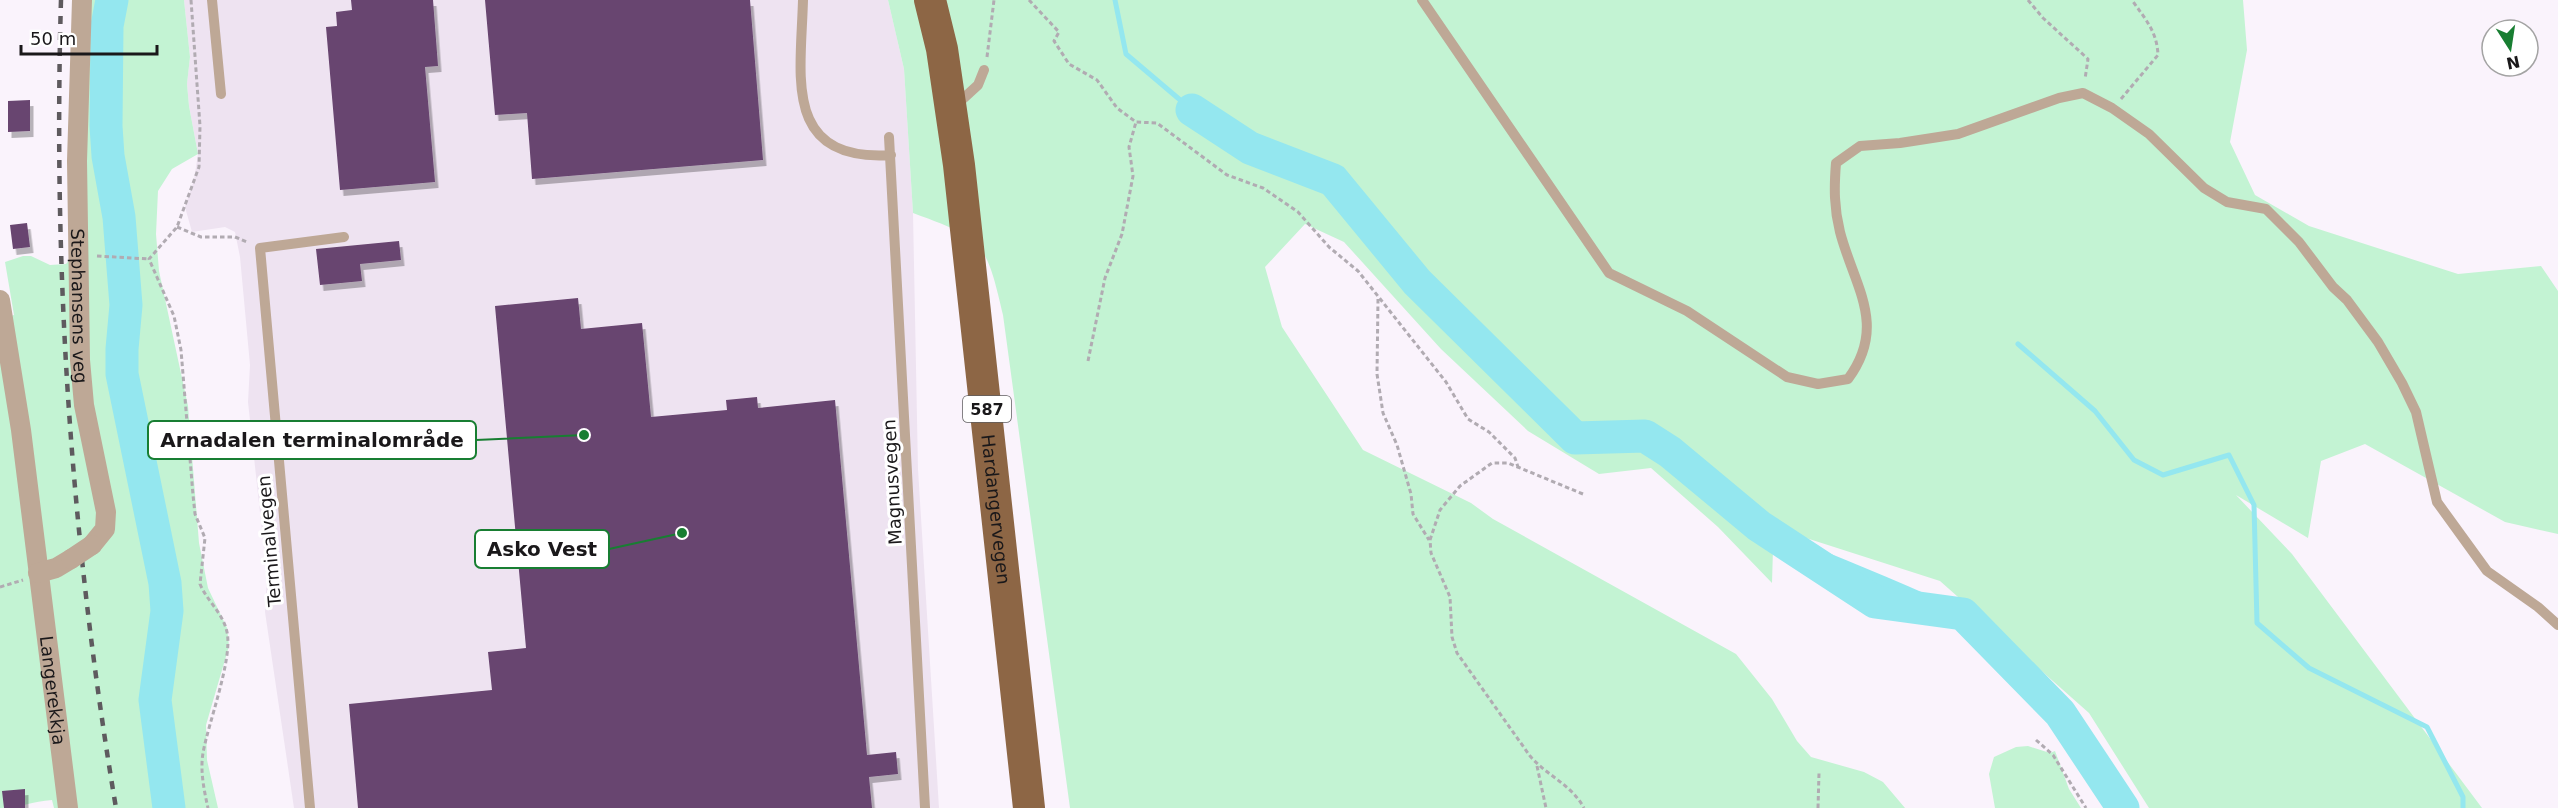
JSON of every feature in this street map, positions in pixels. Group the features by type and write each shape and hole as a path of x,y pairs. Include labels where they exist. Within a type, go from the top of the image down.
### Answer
{"main road":[{"name":"Hardangervegen","path":"935,4 951,109 1000,526 1029,808"},
{"name":"587","path":"1000,526 1024,625 1046,808"},
{"name":"587","path":"1012,632 1005,713 1015,808"}],"street":[{"name":"Stephansens veg","path":"38,573 56,568 92,545 105,529 106,512 84,405 80,360 77,161 82,0"},
{"name":"Langerekkja","path":"0,300 21,430 68,808"}],"lane":[{"path":"212,0 221,94"},
{"path":"803,0 802,100 813,128 826,141 851,153 873,156 891,155"},
{"path":"1422,0 1609,273 1687,311 1787,377 1818,384 1848,379 1861,362 1868,332 1863,294 1841,234 1833,195 1836,163 1860,146 1900,143 1958,134 2059,98 2083,93 2112,108 2149,134 2204,188 2227,202 2266,209 2299,242 2360,317 2402,383 2416,412 2437,502 2487,571 2538,607 2558,625"},
{"path":"951,109 970,94 984,70"},
{"name":"Magnusvegen","path":"889,137 925,808"},
{"path":"260,248 344,237"},
{"name":"Terminalvegen","path":"260,248 310,808"}],"path":[{"path":"149,259 177,227 200,167 191,0"},
{"path":"984,70 992,36 994,0"},
{"path":"1029,0 1059,32 1054,41 1069,64 1097,80 1117,108 1136,122 1157,123 1227,175 1263,188 1298,212 1329,246 1358,271 1446,382 1468,419 1475,426 1489,432 1503,449 1515,458 1518,467"},
{"path":"2028,0 2043,18 2088,59 2083,93"},
{"path":"2112,108 2158,55 2157,39 2149,22 2132,0"},
{"path":"1088,361 1105,278 1122,234 1133,176 1129,147 1136,122"},
{"path":"177,227 201,237 235,237 260,248"},
{"path":"108,257 149,259"},
{"path":"149,259 174,316 181,350 195,514 205,538 199,573 202,590 217,611 228,633 216,704 203,754 202,771 208,808"},
{"path":"1378,297 1377,374 1383,413 1400,456 1411,494 1413,514 1430,540"},
{"path":"1583,494 1508,463 1492,463 1468,479 1440,510 1430,540 1431,553 1450,597 1451,628 1457,653 1537,764 1573,790 1584,808"},
{"path":"2036,740 2053,755 2085,808"},
{"path":"1537,764 1546,808"},
{"path":"1818,808 1819,773"}],"shaded area":[{"path":"184,0 888,0 904,69 913,213 918,469 939,808 294,808 265,612 267,577 248,402 250,365 240,257 235,232 225,227 192,232 185,207 194,180 198,154 187,84 190,57"}],"green space":[{"path":"73,0 184,0 190,57 187,84 189,106 198,154 172,169 158,191 156,234 159,271 188,406 199,543 208,588 227,628 229,646 206,725 207,760 218,808 54,808 52,800 0,808 0,319 14,315 5,262 31,256 50,265 66,264 72,256"},
{"path":"888,0 2243,0 2247,50 2230,142 2255,195 2309,226 2458,274 2541,266 2558,291 2558,534 2505,522 2365,444 2321,461 2308,538 2236,495 2292,554 2482,808 2149,808 2089,713 1940,581 1769,526 1760,526 1773,549 1772,583 1718,527 1651,468 1599,474 1528,431 1441,349 1344,242 1305,224 1265,267 1282,327 1363,450 1471,503 1493,519 1736,654 1772,699 1797,741 1811,757 1864,772 1883,782 1905,808 1070,808 1003,315 992,272 978,246 955,230 913,213 904,69"},
{"path":"2028,746 2050,753 2055,751 2069,789 2081,808 1995,808 1989,774 1994,757 2016,747"}],"water":[{"path":"1759,526 1768,527 1905,585 1951,605 1963,614 1932,614 1907,609 1826,582 1793,565"}],"building":[{"path":"351,0 433,0 438,66 425,67 435,182 340,190 326,27 337,26 336,12 352,10"},
{"path":"485,0 750,0 763,160 532,179 527,113 495,115"},
{"path":"30,100 30,131 8,132 8,101"},
{"path":"27,223 30,247 13,249 10,225"},
{"path":"399,241 401,260 360,264 362,281 320,285 316,249"},
{"path":"578,298 581,329 642,323 651,417 727,410 726,400 757,397 758,408 835,400 867,755 896,752 898,774 869,777 872,808 358,808 349,704 492,690 488,652 526,648 495,306"},
{"path":"25,789 25,808 4,808 2,791"}],"waterway":[{"path":"112,0 107,26 106,126 108,156 119,217 126,305 122,374 165,583 167,611 155,700 169,808"},
{"path":"1115,0 1126,54 1192,110"},
{"path":"1192,110 1250,148 1333,180 1417,282 1575,438 1645,436 1670,452 1759,526 1875,602 1963,614 2060,713 2123,808"},
{"path":"2018,344 2095,411 2134,460 2163,475 2229,455 2254,505 2257,623 2309,668 2427,727 2463,797 2463,808"}],"railway":[{"path":"61,0 60,203 69,406 87,607 116,808"}],"place":[{"name":"Arnadalen terminalområde","path":"584,435"},
{"name":"Asko Vest","path":"682,533"}]}
